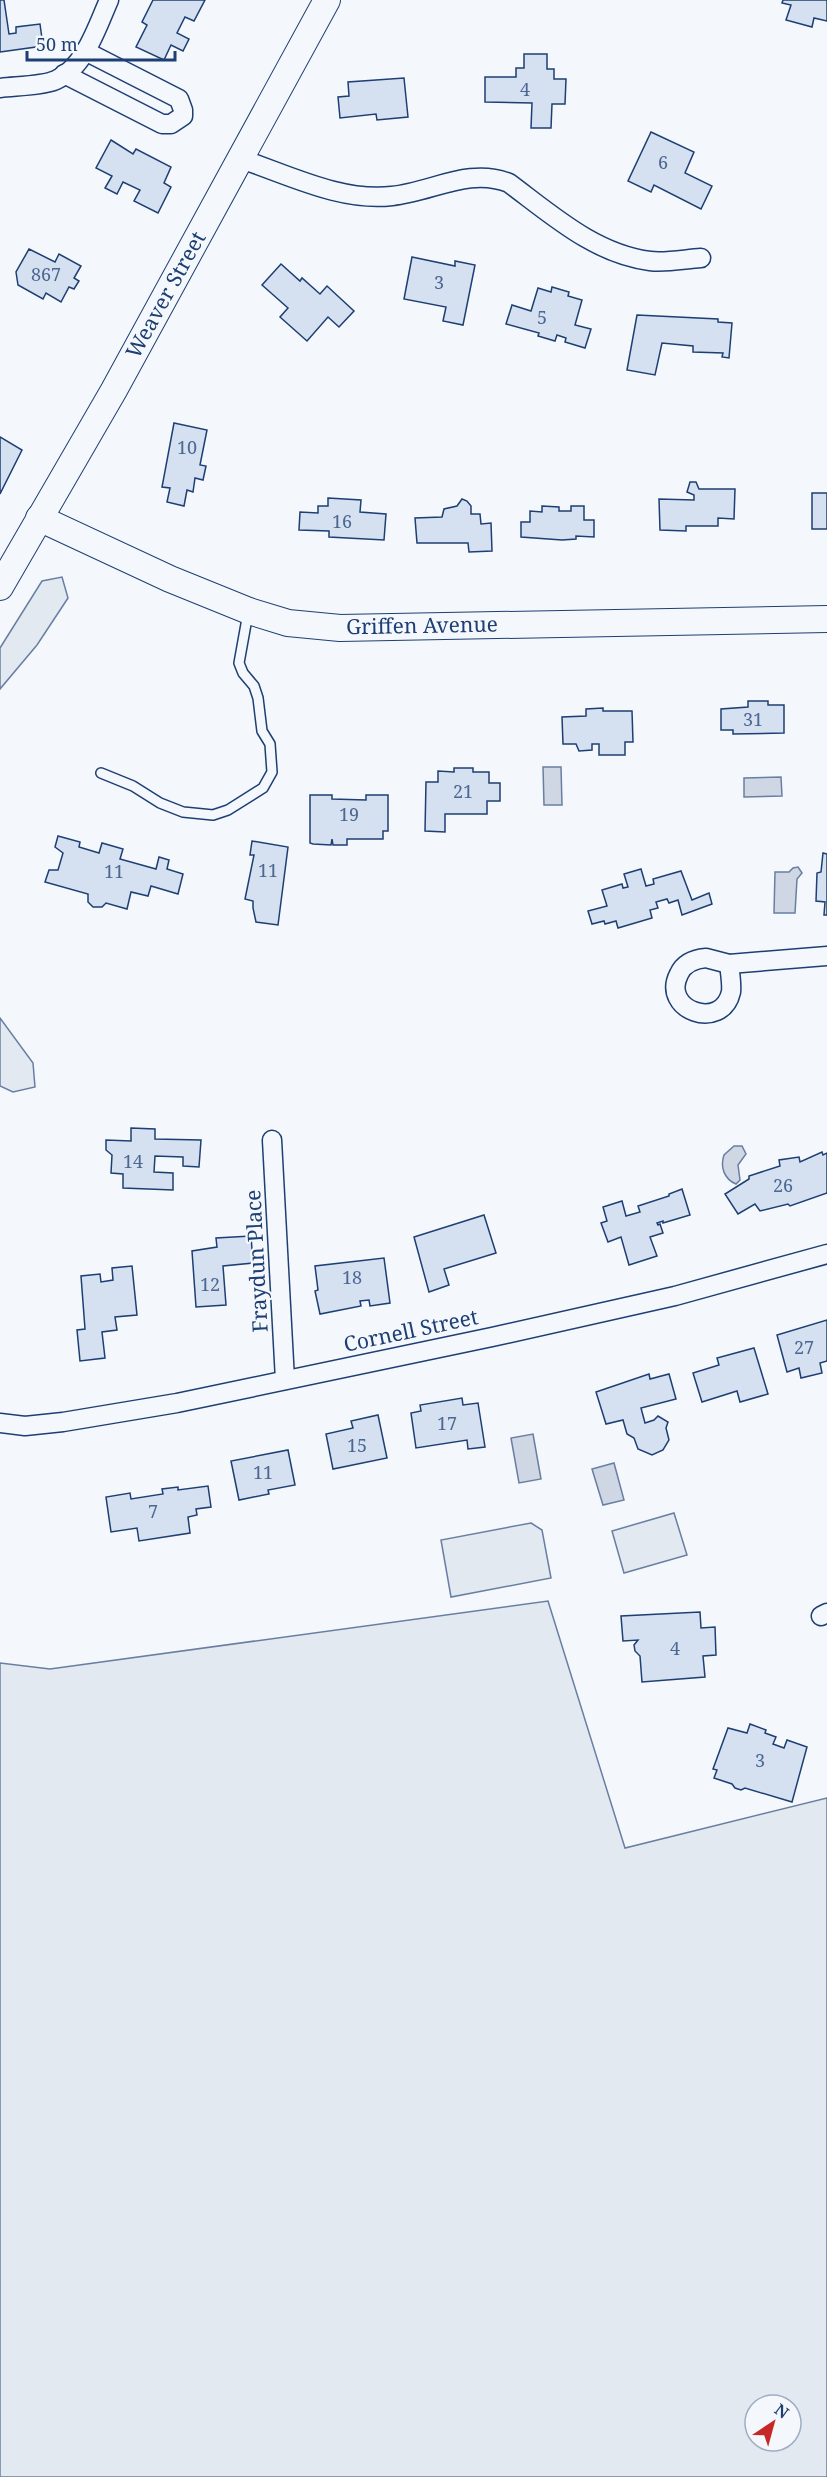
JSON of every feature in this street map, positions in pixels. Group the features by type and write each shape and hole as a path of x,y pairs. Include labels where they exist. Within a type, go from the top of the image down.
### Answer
{"street":[{"path":"0,88 55,81 64,74 85,51 110,0"},
{"name":"Weaver Street","path":"0,587 114,390 327,0"},
{"path":"64,74 162,124 171,124 183,116 179,99 85,51"},
{"path":"242,159 343,194 392,196 476,176 496,178 509,183 586,240 612,252 651,262 701,258"},
{"name":"Griffen Avenue","path":"39,518 170,579 249,611 288,623 340,628 827,619"},
{"path":"729,964 827,956"},
{"name":"Fraydun Place","path":"272,1140 285,1380"},
{"name":"Cornell Street","path":"0,1422 24,1426 63,1422 177,1403 675,1296 827,1254"}],"lane":[{"path":"101,773 133,786 160,803 183,812 213,815 228,810 263,788 272,772 270,744 262,731 254,686 243,673 239,663 249,611"}],"shaded area":[{"path":"62,577 68,598 37,645 0,689 0,648 42,581"},
{"path":"543,767 561,767 562,805 544,805"},
{"path":"781,777 782,796 744,797 744,778"},
{"path":"798,867 802,873 797,879 795,913 774,913 775,872 789,872"},
{"path":"0,1018 33,1063 35,1087 13,1092 0,1086"},
{"path":"734,1146 742,1146 746,1154 738,1165 740,1180 736,1184 726,1176 722,1164 724,1155"},
{"path":"533,1434 541,1479 519,1483 511,1438"},
{"path":"614,1463 624,1500 603,1505 592,1469"},
{"path":"674,1513 687,1555 624,1573 612,1531"},
{"path":"531,1523 542,1530 551,1578 451,1597 441,1540"},
{"path":"548,1601 625,1848 827,1798 827,2477 0,2477 0,1663 50,1669"}],"building":[{"path":"0,0 4,0 9,34 16,33 16,27 40,24 43,46 0,52"},
{"path":"153,0 205,0 194,21 185,17 177,33 189,39 183,51 171,45 164,60 136,47 147,25 142,22"},
{"path":"783,0 827,0 827,21 814,18 812,27 786,20 791,5 782,3"},
{"path":"524,54 547,54 547,69 554,69 554,79 566,79 565,104 552,104 551,128 531,128 532,103 485,102 485,77 516,77 516,68 524,68"},
{"path":"404,78 408,117 377,120 376,114 340,118 338,97 349,96 348,82"},
{"path":"651,132 694,152 685,173 712,186 701,209 654,185 651,192 628,181"},
{"path":"111,140 133,154 136,149 171,167 164,183 171,187 158,213 134,201 140,190 123,182 117,194 105,188 112,176 96,168"},
{"path":"29,249 55,262 59,254 81,266 74,278 79,281 74,289 69,287 61,302 46,293 43,299 18,285 16,272"},
{"path":"412,257 455,266 455,261 475,265 463,325 443,321 446,307 404,299"},
{"path":"281,264 300,281 302,278 320,294 327,286 354,311 339,327 328,317 307,341 280,317 288,308 262,285"},
{"path":"552,287 569,292 568,296 582,300 575,325 591,329 585,348 565,342 566,338 557,335 555,341 538,336 539,333 506,324 512,305 531,311 538,288 551,292"},
{"path":"637,315 718,319 718,322 732,323 729,358 722,357 723,353 693,352 693,346 662,343 655,375 627,370"},
{"path":"174,423 207,430 200,465 206,466 203,480 195,478 193,492 187,490 184,506 167,502 170,488 162,487"},
{"path":"0,437 22,450 0,494"},
{"path":"690,482 696,482 699,489 735,489 734,519 718,518 718,526 686,526 686,531 660,530 659,499 694,500 694,495 687,492"},
{"path":"812,493 827,493 827,529 812,529"},
{"path":"328,498 361,500 360,512 386,514 384,540 329,537 329,531 299,530 300,512 318,513 318,506 328,506"},
{"path":"462,499 471,506 471,514 480,514 481,524 491,523 492,551 469,552 468,543 417,543 415,518 442,517 444,509 457,506"},
{"path":"542,506 559,507 559,511 571,511 571,506 584,506 584,520 594,520 594,537 576,536 576,539 562,540 521,537 521,522 530,522 530,511 542,512"},
{"path":"748,701 768,701 768,705 784,705 784,733 733,734 733,730 721,730 721,709 748,707"},
{"path":"603,708 603,711 632,711 633,742 625,742 625,755 599,755 599,744 592,744 592,750 579,751 576,744 563,744 562,717 586,716 586,709"},
{"path":"454,768 473,768 473,772 489,772 489,783 500,783 500,801 487,801 487,814 445,814 445,832 425,831 426,782 438,782 438,771 454,772"},
{"path":"310,795 332,795 332,799 366,800 366,795 388,795 388,831 383,831 383,839 347,839 347,845 333,845 332,839 331,845 310,843"},
{"path":"58,836 80,842 79,847 99,853 102,843 123,849 120,859 156,869 159,857 169,860 167,869 183,874 178,894 151,886 148,896 131,892 127,909 106,903 102,907 93,907 88,902 88,894 45,882 49,870 58,870 63,853 55,847"},
{"path":"252,841 288,847 278,925 256,922 253,901 245,899 254,855 250,855"},
{"path":"823,853 827,854 827,915 824,915 825,902 816,901 817,873 821,872"},
{"path":"641,869 646,886 654,884 653,879 681,871 692,900 709,893 712,904 682,915 678,900 669,903 667,899 656,902 658,908 650,910 652,918 618,928 616,921 592,924 588,911 607,906 602,890 622,884 623,888 628,887 624,874"},
{"path":"131,1128 155,1129 155,1139 201,1140 199,1167 183,1166 183,1157 155,1156 154,1172 173,1173 173,1190 123,1188 123,1174 111,1173 112,1155 106,1150 106,1140 131,1141"},
{"path":"822,1152 823,1155 827,1153 827,1193 790,1206 788,1204 760,1211 755,1204 738,1214 725,1194 749,1179 749,1176 780,1166 779,1160 799,1157 800,1162"},
{"path":"682,1189 690,1215 657,1223 660,1224 663,1233 650,1237 657,1256 629,1265 621,1237 608,1242 601,1223 607,1221 603,1207 622,1201 626,1216 640,1212 638,1206 669,1196"},
{"path":"484,1215 496,1253 444,1269 449,1285 429,1292 414,1237"},
{"path":"251,1236 253,1263 223,1266 226,1305 196,1307 192,1251 217,1247 216,1238"},
{"path":"384,1258 390,1303 370,1306 369,1300 360,1301 361,1306 320,1314 315,1291 318,1290 315,1266"},
{"path":"132,1266 137,1315 115,1317 117,1330 102,1332 105,1358 80,1361 77,1330 85,1329 81,1276 100,1274 101,1282 113,1280 112,1268"},
{"path":"827,1320 827,1361 820,1363 822,1373 801,1378 799,1368 787,1372 777,1335"},
{"path":"754,1348 768,1394 740,1402 737,1391 702,1402 693,1373 719,1365 717,1358"},
{"path":"649,1374 650,1379 669,1374 676,1399 641,1408 645,1423 658,1416 668,1422 666,1428 669,1440 663,1450 652,1455 638,1449 634,1438 627,1434 623,1420 606,1424 596,1392"},
{"path":"462,1398 463,1405 478,1403 485,1447 468,1449 467,1440 416,1448 411,1413 421,1411 420,1405"},
{"path":"378,1415 387,1458 333,1469 326,1434 353,1428 351,1421"},
{"path":"288,1450 295,1485 268,1490 269,1494 239,1500 231,1461"},
{"path":"208,1486 211,1507 196,1509 197,1515 188,1517 190,1533 139,1541 137,1528 111,1532 106,1497 130,1493 131,1499 163,1494 162,1489 178,1487 178,1490"},
{"path":"700,1612 701,1628 715,1627 716,1655 703,1656 705,1677 642,1682 640,1656 635,1651 634,1645 638,1640 623,1641 621,1616"},
{"path":"750,1724 776,1737 773,1744 784,1748 787,1740 807,1747 792,1802 745,1788 741,1790 732,1784 714,1778 717,1770 713,1769 728,1728 747,1733"}]}
